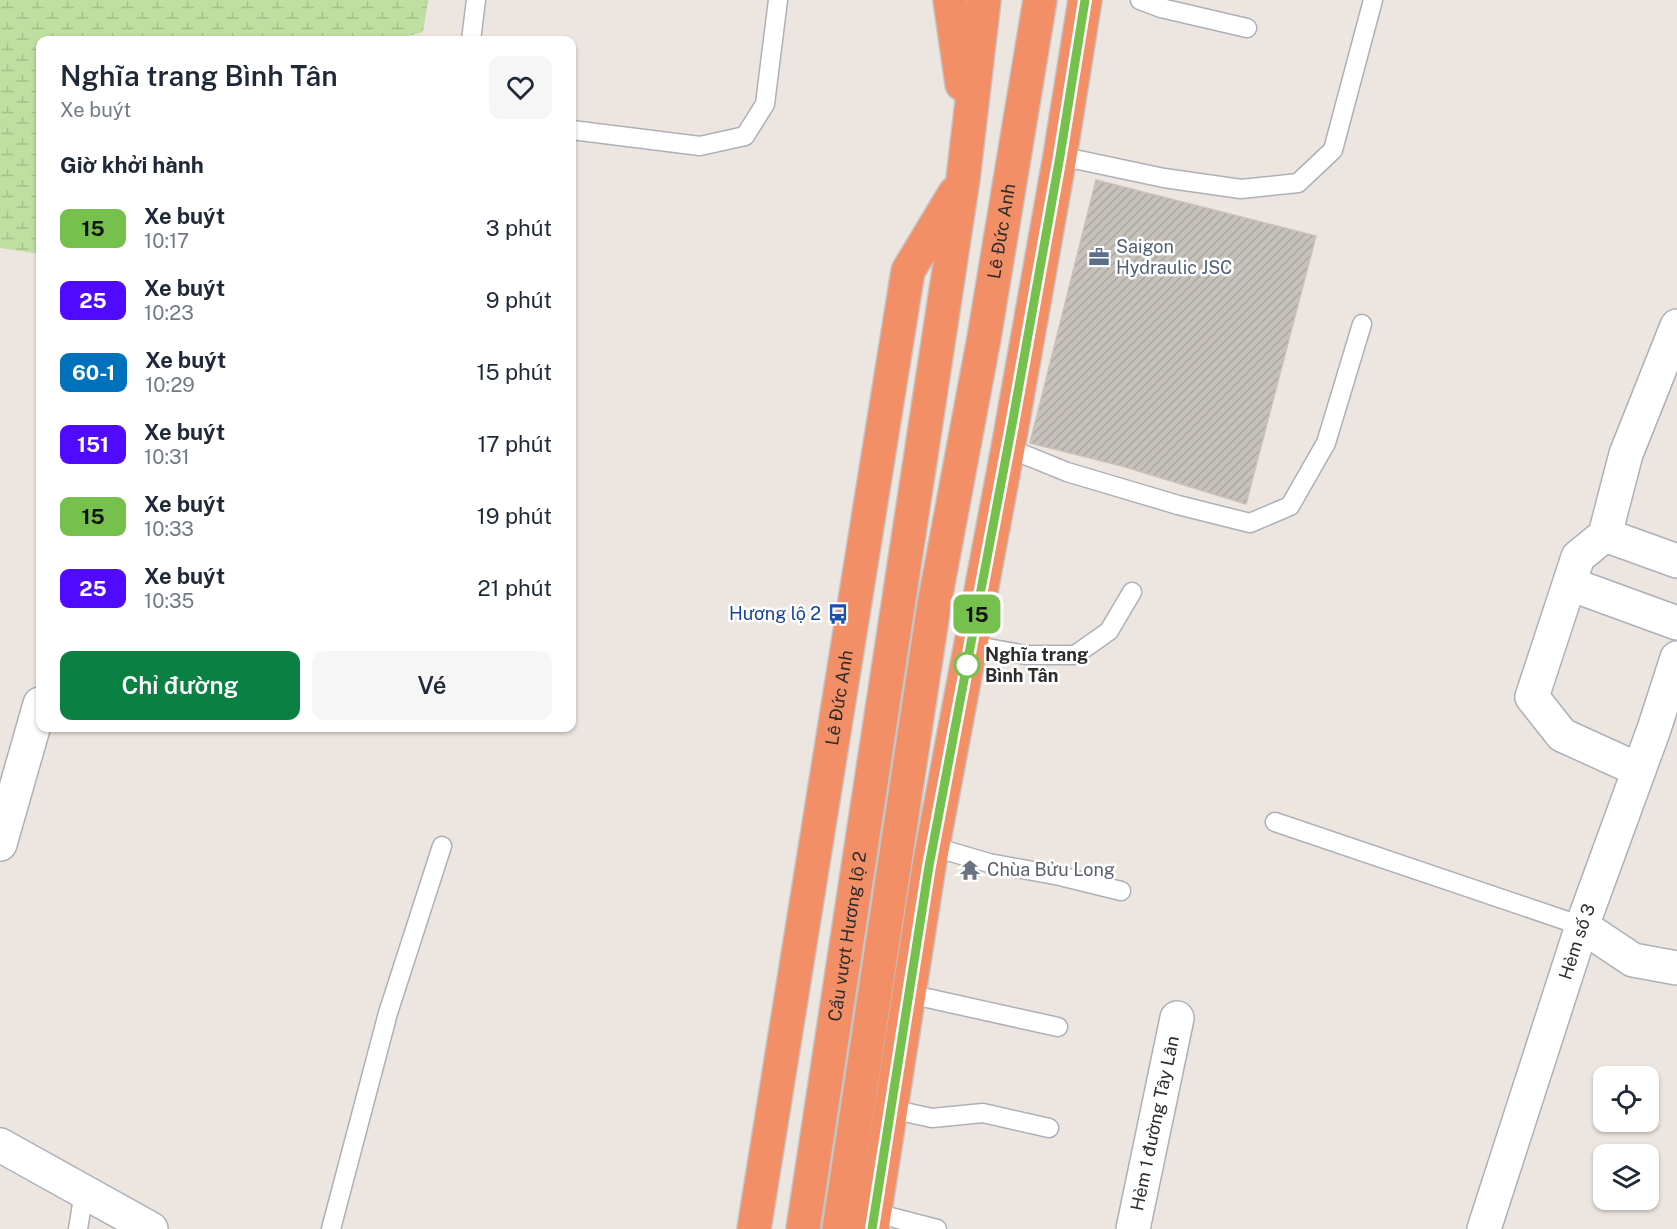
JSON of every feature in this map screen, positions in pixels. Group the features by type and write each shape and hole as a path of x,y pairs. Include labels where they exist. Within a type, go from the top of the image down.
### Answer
{"highway":[{"name":"Lê Đức Anh","path":"950,0 968,137"},
{"name":"Lê Đức Anh","path":"893,644 963,179 984,0"},
{"name":"Lê Đức Anh","path":"924,676 933,606 984,338 1040,0"},
{"path":"873,1221 934,847 1008,448 1085,0"},
{"name":"Lê Đức Anh","path":"754,1229 908,271 963,179"},
{"name":"Cầu vượt Hương lộ 2","path":"803,1229 893,644"},
{"name":"Cầu vượt Hương lộ 2","path":"839,1229 924,676"}],"street":[{"path":"1639,770 1562,735 1532,697 1578,557 1605,535 1626,454 1677,326"},
{"path":"1605,535 1677,561"},
{"path":"1570,584 1677,623"},
{"name":"Hẻm số 3","path":"1484,1229 1582,926 1677,658"},
{"path":"0,844 36,718"},
{"path":"1582,926 1633,960 1677,968"},
{"name":"Hẻm 1 đường Tây Lân","path":"1133,1229 1177,1018"},
{"path":"0,1145 151,1229"}],"lane":[{"path":"472,36 476,0"},
{"path":"576,130 700,146 745,136 765,104 778,0"},
{"path":"1140,0 1161,8 1247,28"},
{"path":"1060,156 1164,178 1241,189 1298,183 1333,150 1373,0"},
{"path":"1008,448 1067,472 1250,524 1290,506 1311,470 1326,443 1362,324"},
{"path":"971,645 1026,655 1075,655 1108,631 1132,592"},
{"path":"1275,822 1582,926"},
{"path":"331,1229 388,1013 442,846"},
{"path":"934,847 988,863 1060,876 1121,891"},
{"path":"909,994 1058,1027"},
{"path":"891,1109 932,1118 983,1113 1049,1128"},
{"path":"78,1229 84,1192"},
{"path":"873,1221 937,1229"}],"green space":[{"path":"0,0 428,0 423,32 409,36 36,36 36,253 0,248"}],"building":[{"path":"1096,180 1316,236 1246,504 1122,466 1030,443"}],"bus line":[{"name":"15","path":"872,1229 929,866 1012,425 1085,0"}],"place":[{"name":"Saigon Hydraulic JSC","path":"1099,257"},
{"name":"Hương lộ 2","path":"838,614"},
{"name":"Nghĩa trang Bình Tân","path":"967,665"},
{"name":"Chùa Bửu Long","path":"970,870"}]}
